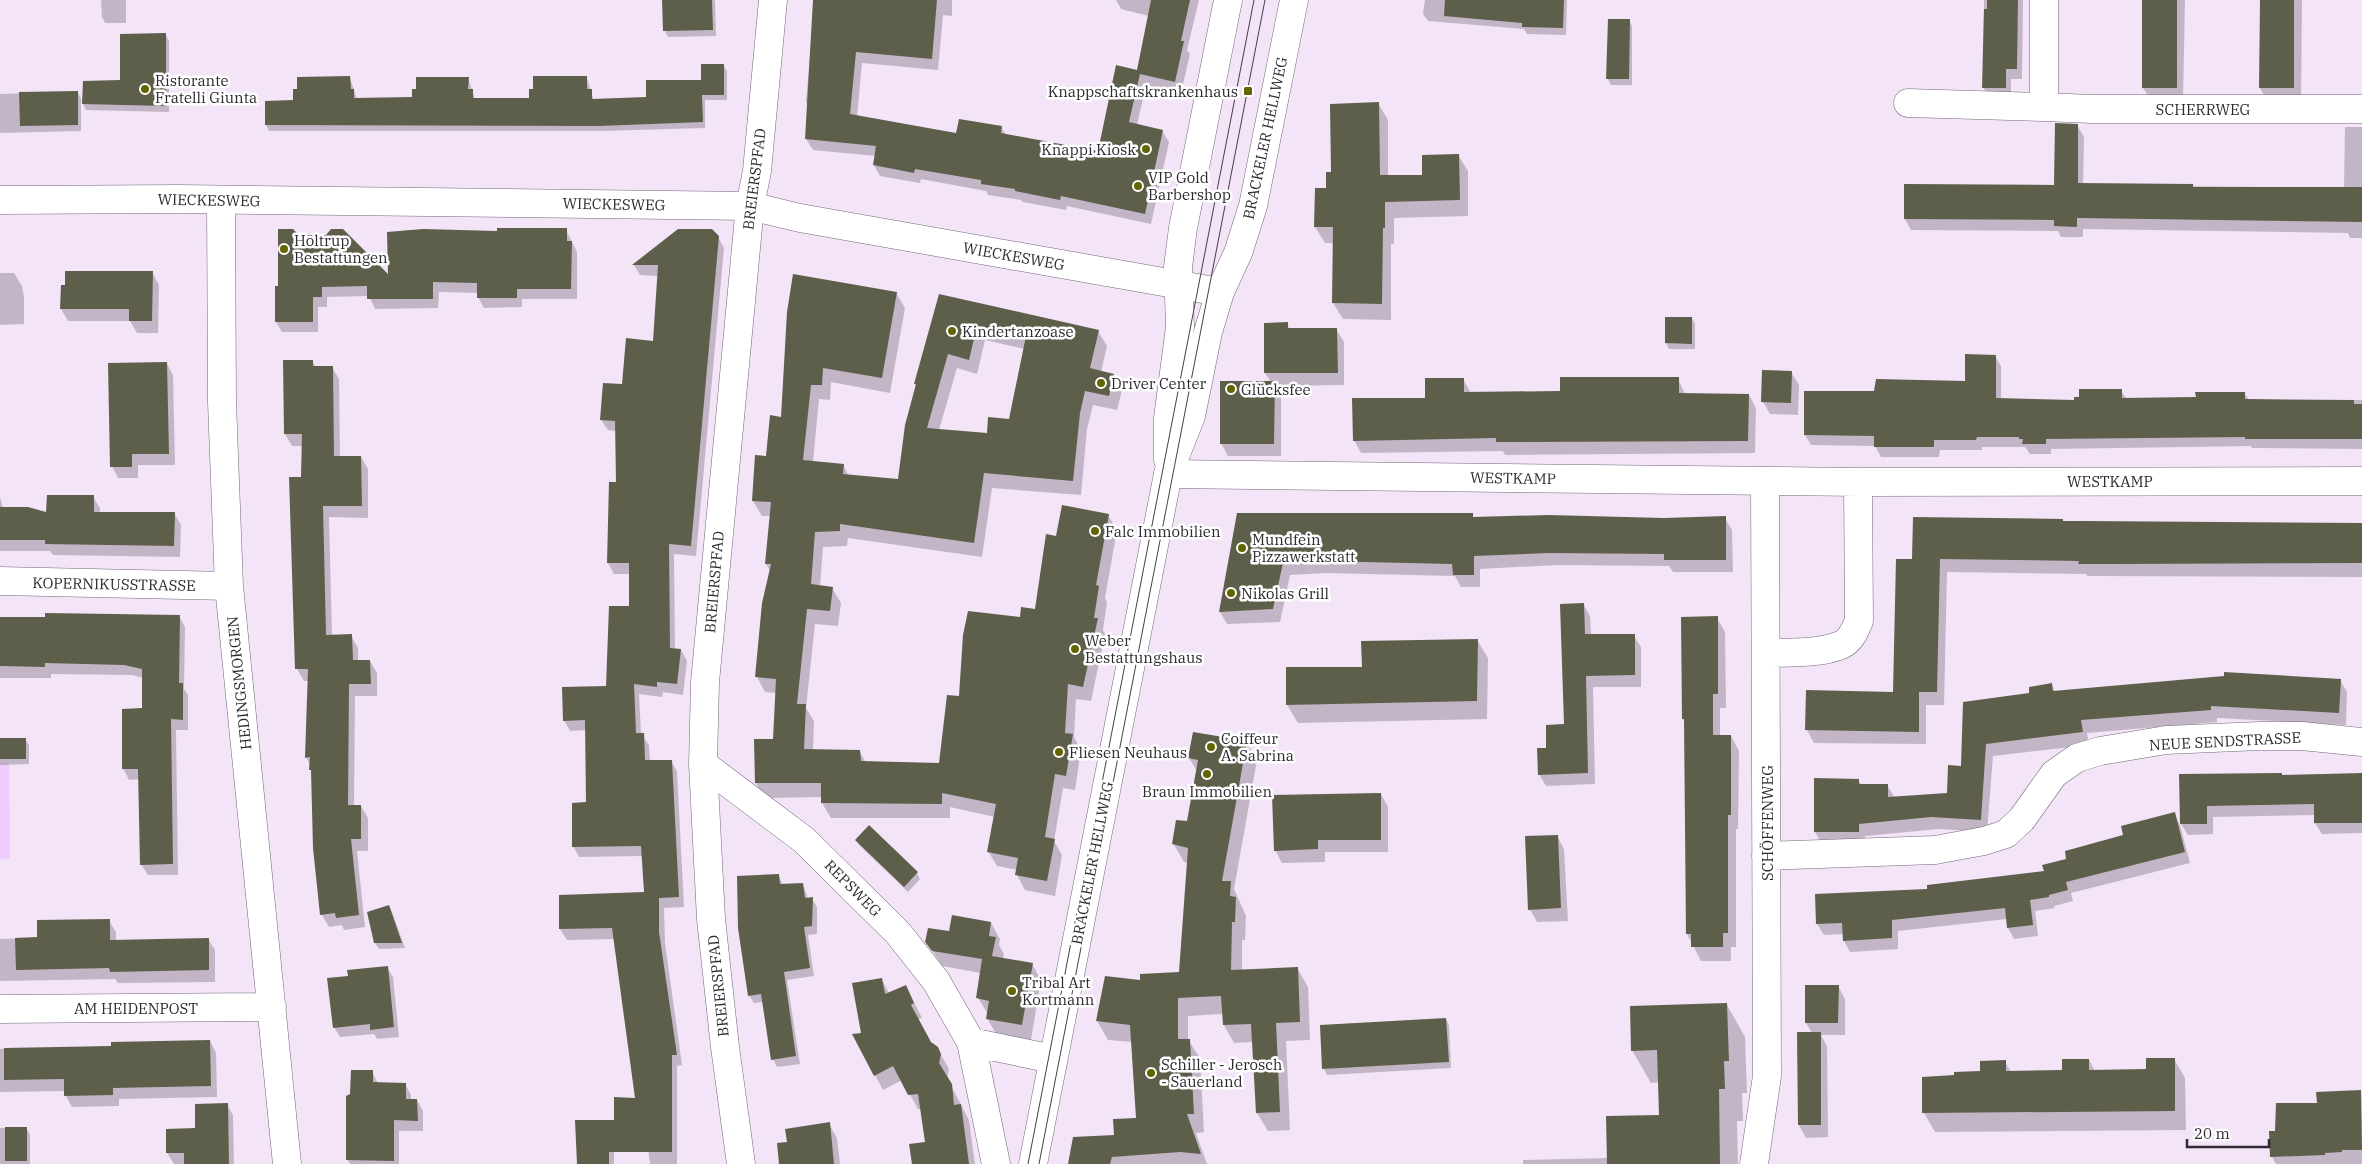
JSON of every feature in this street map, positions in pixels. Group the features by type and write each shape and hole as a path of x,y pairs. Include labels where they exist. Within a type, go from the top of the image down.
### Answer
{"street":[{"name":"BREIERSPFAD","path":"741,1164 725,1047 711,919 703,764 705,682 750,206 757,171 773,0"},
{"name":"BRACKELER HELLWEG","path":"1168,474 1168,418 1180,327 1178,267 1183,228 1228,0"},
{"name":"BRACKELER HELLWEG","path":"1033,1164 1168,474 1191,416 1208,332 1220,292 1238,253 1253,206 1294,0"},
{"path":"2044,0 2044,107"},
{"name":"SCHERRWEG","path":"1908,103 2092,109 2362,109"},
{"name":"WIECKESWEG","path":"0,200 221,200 750,206 809,220 1220,292"},
{"name":"HEDINGSMORGEN","path":"221,200 222,402 228,586 287,1164"},
{"name":"WESTKAMP","path":"1168,474 1858,482 2362,481"},
{"name":"SCHÖFFENWEG","path":"1754,1164 1767,1076 1765,480"},
{"path":"1767,653 1822,650 1842,645 1853,634 1859,621 1858,482"},
{"name":"KOPERNIKUSSTRASSE","path":"0,581 228,586"},
{"name":"NEUE SENDSTRASSE","path":"1766,856 1935,850 1984,842 2006,834 2022,819 2054,774 2076,758 2100,751 2166,740 2260,736 2302,736 2362,742"},
{"name":"REPSWEG","path":"703,764 804,840 898,934 936,981 971,1042 996,1164"},
{"name":"AM HEIDENPOST","path":"0,1010 272,1007"},
{"path":"971,1042 1053,1059"}],"shaded area":[{"path":"0,763 9,763 10,858 0,859"}],"building":[{"path":"662,0 712,0 713,30 663,31"},
{"path":"813,0 937,0 932,59 856,52 850,114 956,133 959,119 1002,126 1001,133 1098,151 1116,65 1137,70 1151,0 1190,0 1175,82 1140,74 1129,122 1163,130 1145,214 1061,196 1060,200 1015,191 1015,189 981,184 981,180 915,169 914,173 873,165 876,146 805,139"},
{"path":"1445,0 1564,0 1563,28 1522,27 1522,23 1444,16"},
{"path":"1987,0 2018,0 2017,69 2006,69 2006,88 1982,88 1984,9 1987,9"},
{"path":"2142,0 2177,0 2177,88 2142,88"},
{"path":"2260,0 2294,0 2294,88 2259,88"},
{"path":"1608,19 1630,19 1629,79 1606,79"},
{"path":"166,33 166,106 82,104 83,81 120,80 120,34"},
{"path":"701,64 724,64 724,95 702,95 703,122 599,126 265,125 265,101 293,100 293,89 297,89 297,77 350,76 351,89 354,89 354,98 412,97 412,89 416,89 416,77 469,77 468,89 473,89 473,98 529,98 529,89 533,89 533,76 587,76 587,89 592,89 592,99 646,97 646,80 701,80"},
{"path":"78,91 78,125 20,126 19,92"},
{"path":"1379,102 1380,175 1422,175 1422,155 1459,154 1460,200 1385,202 1382,304 1332,303 1333,227 1314,227 1315,188 1326,188 1326,172 1331,172 1330,104"},
{"path":"2055,123 2078,124 2078,183 2193,184 2193,187 2362,187 2362,222 2077,218 2077,227 2054,226 2054,220 1904,219 1904,184 2054,185"},
{"path":"497,228 567,228 567,241 572,241 571,289 517,289 517,298 477,298 477,283 433,282 433,299 367,299 367,286 322,287 322,297 313,297 313,322 275,322 275,286 278,286 278,229 293,229 299,235 326,235 331,229 343,229 388,274 387,232 423,229 497,231"},
{"path":"678,229 712,229 719,236 691,546 669,544 670,648 681,649 677,684 657,682 657,687 634,684 636,733 644,733 645,760 672,760 679,897 659,898 659,932 677,1055 672,1055 672,1152 609,1152 609,1164 577,1164 575,1120 614,1120 614,1097 635,1098 612,928 559,929 559,895 644,892 641,846 572,847 572,803 586,802 585,720 563,721 562,687 606,686 609,606 629,606 629,563 607,563 609,482 616,482 615,421 600,420 603,383 622,384 626,338 653,341 658,265 632,265"},
{"path":"65,271 153,271 152,321 129,321 129,309 60,309 61,285 65,285"},
{"path":"793,274 897,292 882,378 823,368 822,385 811,385 803,460 844,464 843,474 898,479 905,425 916,384 914,384 939,294 1099,330 1090,368 1114,374 1109,396 1085,391 1080,413 1073,481 984,473 974,543 840,524 840,531 815,532 811,584 833,587 830,611 807,609 797,704 806,704 804,749 860,750 861,761 939,763 947,695 959,696 963,635 968,611 1020,617 1021,607 1035,609 1046,534 1056,536 1062,505 1109,514 1096,585 1099,586 1094,618 1098,618 1083,687 1068,684 1065,733 1073,734 1066,776 1055,774 1045,837 1055,839 1047,881 1015,875 1018,858 987,852 996,804 942,793 942,804 821,803 821,783 755,783 754,739 773,739 776,679 755,677 762,603 771,564 765,564 771,502 752,501 755,455 766,456 770,415 781,417 787,312","holes":["977,326 1026,336 1009,419 988,417 987,433 927,428 948,354 969,360"]},
{"path":"1665,317 1692,317 1692,344 1665,343"},
{"path":"1288,322 1288,328 1337,328 1338,373 1264,373 1264,323"},
{"path":"1965,354 1996,355 1996,398 2074,400 2074,397 2079,397 2079,389 2122,389 2122,398 2196,397 2195,392 2245,392 2245,399 2354,400 2354,404 2362,404 2362,439 2245,439 2245,437 2046,439 2046,444 2022,444 2023,439 2019,439 2019,437 1977,437 1976,440 1934,440 1934,447 1874,447 1874,436 1804,435 1804,391 1874,391 1876,379 1965,381"},
{"path":"283,360 313,360 313,366 333,366 334,456 361,456 362,506 323,506 326,635 352,634 353,660 370,660 371,684 349,684 348,805 361,805 361,839 351,839 359,915 336,918 335,913 320,915 313,848 310,757 305,758 308,669 295,669 289,477 301,477 302,434 284,434"},
{"path":"167,362 169,454 132,454 132,467 110,467 108,363"},
{"path":"1762,370 1792,371 1791,403 1761,402"},
{"path":"1560,377 1679,377 1679,393 1749,394 1748,441 1496,442 1496,438 1353,441 1352,398 1425,398 1425,378 1464,378 1464,392 1560,391"},
{"path":"1220,381 1275,381 1274,444 1220,444"},
{"path":"47,495 94,495 94,512 175,512 174,546 45,544 45,540 0,540 0,507 28,507 46,512"},
{"path":"1237,513 1473,513 1473,517 1548,515 1664,518 1726,516 1726,560 1664,560 1664,554 1549,553 1474,556 1474,575 1453,575 1452,564 1318,561 1283,563 1273,609 1219,612"},
{"path":"1913,517 2063,519 2063,521 2362,523 2362,563 2078,564 2079,561 1940,559 1937,692 1919,692 1919,732 1805,730 1806,690 1893,692 1896,559 1912,559"},
{"path":"1584,603 1585,634 1635,634 1635,675 1586,676 1588,773 1538,775 1537,748 1546,748 1546,725 1564,724 1560,604"},
{"path":"45,613 180,615 179,683 183,683 183,720 171,719 173,864 140,865 138,769 122,769 122,709 142,708 142,669 124,665 45,663 45,667 0,666 0,617 45,617"},
{"path":"1718,616 1718,694 1713,694 1713,735 1731,735 1731,815 1728,815 1728,933 1723,933 1723,947 1691,947 1691,934 1686,934 1681,617"},
{"path":"1478,639 1477,701 1286,705 1286,667 1362,667 1361,641"},
{"path":"2224,672 2341,679 2339,713 2211,706 2211,710 2081,720 2083,732 1986,744 1981,820 1931,817 1859,824 1859,832 1814,832 1814,778 1859,779 1859,784 1888,784 1888,797 1947,793 1948,765 1961,766 1963,702 2029,693 2029,687 2052,683 2053,691 2224,676"},
{"path":"1193,732 1247,741 1222,881 1231,881 1230,896 1236,897 1235,922 1232,922 1231,970 1298,967 1300,1022 1276,1023 1280,1112 1256,1113 1251,1024 1223,1025 1221,996 1178,998 1178,1039 1190,1039 1194,1114 1187,1114 1201,1154 1180,1152 1112,1157 1110,1164 1068,1164 1073,1137 1114,1135 1113,1119 1136,1118 1130,1025 1096,1021 1105,976 1140,980 1140,974 1179,972 1188,848 1172,844 1176,820 1187,821 1198,760 1188,758"},
{"path":"0,738 26,738 26,759 0,759"},
{"path":"2282,773 2282,775 2362,773 2362,823 2314,823 2314,804 2207,806 2207,824 2180,824 2179,774"},
{"path":"1381,793 1381,840 1318,840 1318,849 1274,851 1272,795"},
{"path":"2175,812 2185,852 2066,882 2068,890 2049,895 2049,897 2030,900 2033,925 2007,928 2005,908 1892,920 1892,938 1843,941 1842,923 1816,924 1815,894 1927,889 1927,885 2044,871 2042,865 2066,859 2065,851 2123,835 2121,826"},
{"path":"869,825 918,872 904,887 855,840"},
{"path":"1558,835 1561,908 1528,910 1525,836"},
{"path":"779,874 780,884 803,883 805,898 813,897 812,926 804,927 810,968 784,972 796,1056 771,1060 761,994 748,996 738,928 737,876"},
{"path":"389,905 402,943 374,943 367,912"},
{"path":"952,915 991,922 989,936 996,937 992,956 1033,963 1022,1025 986,1019 989,1001 976,998 982,959 932,951 925,942 928,928 949,931"},
{"path":"110,919 110,940 209,938 209,970 110,972 109,968 16,970 15,938 37,937 37,920"},
{"path":"388,966 394,1027 370,1030 370,1024 333,1028 327,978 348,976 347,970"},
{"path":"882,978 885,994 906,985 914,1003 911,1005 931,1042 938,1047 941,1054 939,1063 952,1084 954,1105 961,1104 969,1164 912,1164 909,1144 925,1142 918,1094 908,1095 893,1066 874,1076 852,1034 861,1033 852,983"},
{"path":"1805,985 1839,985 1838,1023 1805,1023"},
{"path":"1727,1003 1729,1061 1724,1061 1725,1089 1719,1089 1720,1164 1607,1164 1606,1116 1659,1115 1657,1050 1631,1051 1630,1006"},
{"path":"1446,1018 1449,1062 1322,1069 1320,1025"},
{"path":"1797,1032 1821,1032 1821,1125 1798,1125"},
{"path":"210,1040 211,1086 113,1088 113,1095 64,1096 64,1079 4,1080 4,1048 111,1046 111,1042"},
{"path":"2146,1058 2175,1058 2175,1111 1922,1113 1922,1077 1954,1075 1954,1072 1980,1071 1980,1061 2006,1060 2006,1071 2062,1070 2062,1059 2089,1059 2089,1070 2146,1069"},
{"path":"351,1070 373,1070 373,1082 406,1083 406,1099 417,1099 418,1121 394,1120 394,1161 346,1160 346,1096 350,1094"},
{"path":"2361,1090 2362,1150 2342,1150 2342,1152 2325,1153 2325,1155 2270,1157 2269,1131 2275,1131 2276,1103 2317,1103 2316,1092"},
{"path":"228,1103 229,1164 184,1164 184,1153 166,1153 166,1129 195,1128 195,1104"},
{"path":"830,1122 834,1164 779,1164 777,1143 787,1142 785,1129"},
{"path":"5,1127 27,1127 27,1161 5,1161"}],"tram line":[{"path":"1028,1164 1254,0"},
{"path":"1039,1164 1265,0"}],"place":[{"name":"Ristorante Fratelli Giunta","path":"145,89"},
{"name":"Knappschaftskrankenhaus","path":"1248,91"},
{"name":"Knappi Kiosk","path":"1146,149"},
{"name":"VIP Gold Barbershop","path":"1138,186"},
{"name":"Holtrup Bestattungen","path":"284,249"},
{"name":"Kindertanzoase","path":"952,331"},
{"name":"Driver Center","path":"1101,383"},
{"name":"Glücksfee","path":"1231,389"},
{"name":"Falc Immobilien","path":"1095,531"},
{"name":"Mundfein Pizzawerkstatt","path":"1242,548"},
{"name":"Nikolas Grill","path":"1231,593"},
{"name":"Weber Bestattungshaus","path":"1075,649"},
{"name":"Coiffeur A. Sabrina","path":"1211,747"},
{"name":"Fliesen Neuhaus","path":"1059,752"},
{"name":"Braun Immobilien","path":"1207,774"},
{"name":"Tribal Art Kortmann","path":"1012,991"},
{"name":"Schiller - Jerosch - Sauerland","path":"1151,1073"}]}
